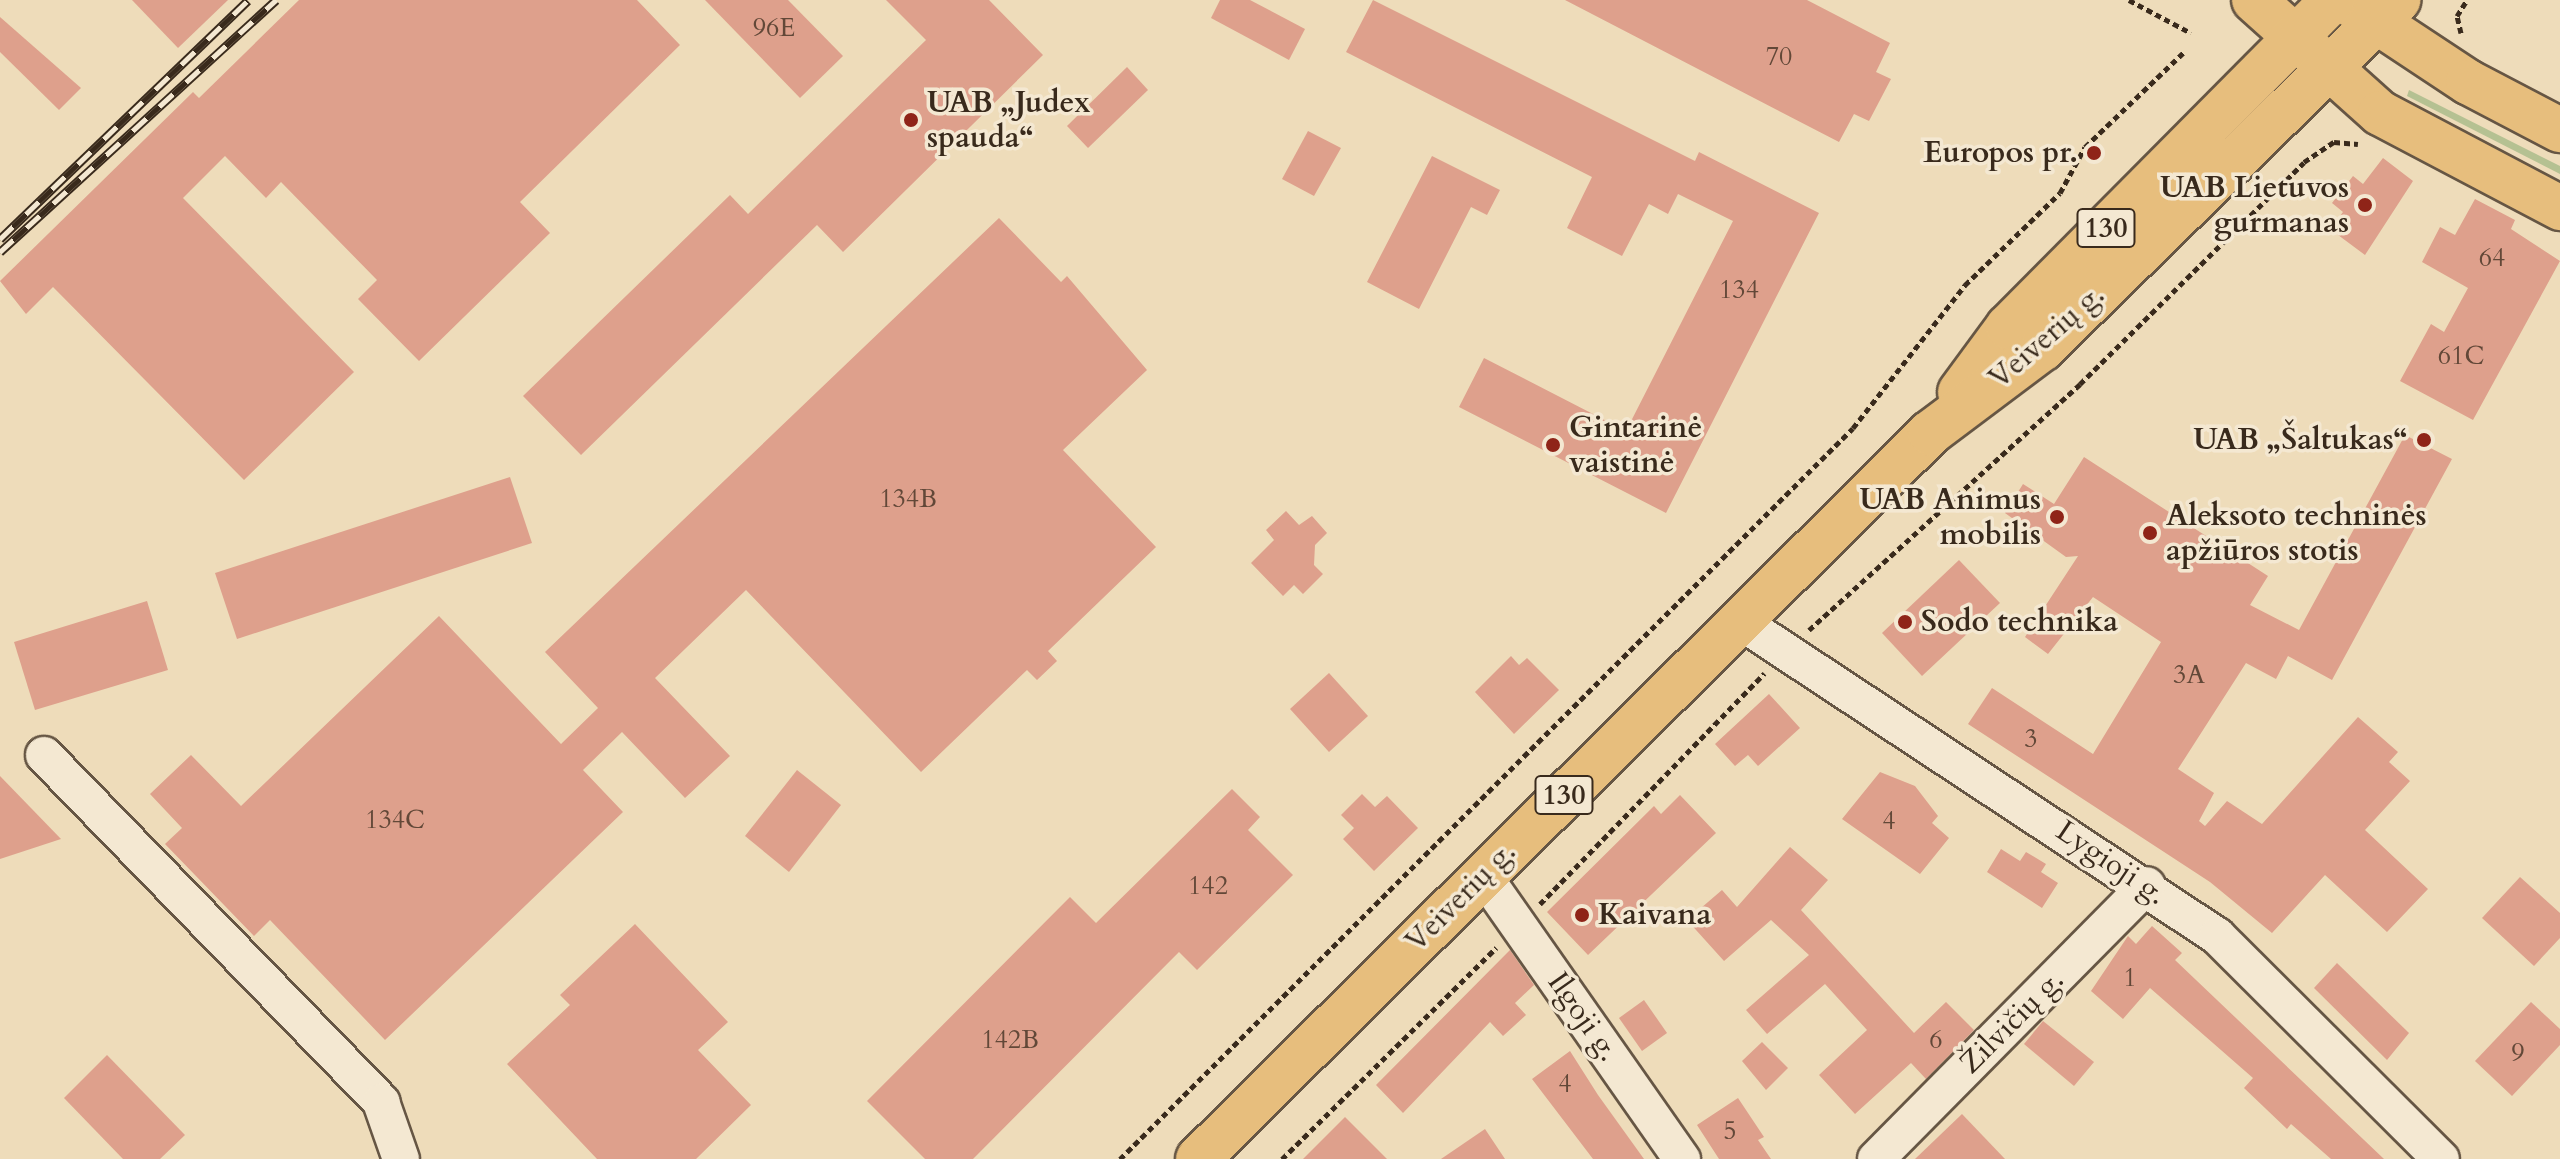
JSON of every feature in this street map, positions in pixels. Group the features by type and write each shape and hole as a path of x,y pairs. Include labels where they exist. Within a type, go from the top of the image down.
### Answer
{"main road":[{"path":"2254,0 2380,113 2560,208"},
{"name":"Veiverių g.","path":"1930,433 2008,327 2333,0"},
{"path":"2373,7 2560,130"},
{"name":"Veiverių g.","path":"1198,1159 1738,620 1930,433 2042,349 2330,67 2373,7"}],"street":[{"name":"Lygioji g.","path":"1738,620 2147,885 2217,936 2441,1159"},
{"path":"44,755 381,1102 401,1159"},
{"name":"Ilgoji g.","path":"1483,875 1682,1159"},
{"name":"Žilvičių g.","path":"1876,1159 2147,885"}],"path":[{"path":"2129,0 2191,33"},
{"path":"2457,16 2467,0"},
{"path":"1120,1159 1853,428 1965,285 2060,193 2085,147 2184,52"},
{"path":"1282,1159 1519,925 1787,650 1960,486 2080,384 2304,162 2334,142 2372,146"}],"green space":[{"path":"2409,90 2560,166 2560,174 2407,96"}],"building":[{"path":"132,0 228,0 178,48"},
{"path":"299,0 637,0 680,45 520,202 550,233 419,361 358,299 377,280 281,182 266,198 225,156 183,198 354,372 244,480 53,287 26,314 0,281 193,92 199,98"},
{"path":"705,0 788,0 843,56 800,98"},
{"path":"886,0 989,0 1043,55 843,252 817,225 581,455 523,396 730,195 748,214 926,40"},
{"path":"1220,0 1250,0 1305,29 1289,60 1211,18"},
{"path":"1373,0 1695,161 1699,152 1819,213 1666,513 1459,407 1484,358 1626,431 1733,221 1678,194 1668,214 1649,204 1622,256 1567,228 1592,177 1346,52"},
{"path":"1565,0 1807,0 1890,43 1876,72 1891,79 1869,121 1854,114 1839,142"},
{"path":"0,17 81,88 59,110 0,52"},
{"path":"1127,67 1148,90 1088,148 1067,126"},
{"path":"1308,131 1341,148 1314,196 1282,179"},
{"path":"1432,156 1500,190 1487,215 1471,207 1419,309 1367,282"},
{"name":"UAB Lietuvos gurmanas","path":"2383,158 2413,181 2365,255 2330,229 2343,212 2332,203 2353,176 2363,184"},
{"path":"2475,199 2515,220 2511,229 2560,261 2473,420 2400,381 2431,324 2444,332 2468,288 2422,262 2440,227 2455,235"},
{"path":"999,218 1061,282 1067,276 1147,370 1063,450 1156,547 1048,651 1057,661 1037,680 1027,670 921,772 746,590 655,678 730,756 685,798 622,732 583,770 623,812 385,1040 270,920 254,936 165,844 182,828 150,794 191,755 241,806 439,616 561,744 598,708 545,652"},
{"path":"2405,435 2452,459 2332,680 2288,656 2276,679 2246,663 2178,769 2214,793 2199,821 2205,826 2227,801 2262,824 2358,717 2398,752 2389,762 2410,781 2365,830 2428,889 2387,932 2325,875 2272,933 2210,882 1968,724 1992,688 2093,754 2161,642 2093,597 2048,654 2025,637 2078,556 2066,557 2005,513 2023,484 2054,504 2084,457 2268,576 2250,605 2299,630"},
{"path":"510,477 532,543 237,639 215,573"},
{"path":"1286,511 1299,525 1312,516 1327,533 1315,545 1314,565 1323,574 1303,594 1294,585 1283,596 1251,563 1274,540 1266,530"},
{"path":"1959,560 2000,603 1922,676 1882,633"},
{"path":"147,601 168,670 35,710 14,642"},
{"path":"1511,656 1519,665 1527,658 1559,690 1514,734 1475,692"},
{"path":"1329,673 1368,716 1329,752 1290,709"},
{"path":"1769,694 1800,728 1758,766 1748,755 1735,766 1715,744"},
{"path":"797,770 841,805 789,872 745,836"},
{"path":"1880,772 1915,786 1938,816 1932,823 1949,838 1920,874 1842,819"},
{"path":"0,776 61,839 0,859"},
{"path":"1232,789 1260,817 1248,830 1293,875 1197,970 1179,952 973,1159 925,1159 867,1101 1070,897 1096,923"},
{"path":"1362,794 1375,807 1387,796 1418,828 1374,871 1343,839 1354,828 1341,815"},
{"path":"1680,795 1716,833 1588,955 1547,912 1654,806 1661,814"},
{"path":"1790,847 1828,880 1801,910 1914,1033 1946,1002 1974,1030 1926,1079 1911,1063 1855,1114 1819,1075 1867,1030 1825,984 1767,1034 1746,1010 1809,955 1771,920 1724,961 1687,920 1722,890 1737,907"},
{"path":"2001,849 2020,861 2026,852 2046,864 2041,872 2058,883 2042,908 1987,872"},
{"path":"2520,877 2560,913 2560,938 2534,966 2482,918"},
{"path":"635,924 728,1022 698,1050 751,1105 696,1159 597,1159 507,1064 570,1005 560,995"},
{"path":"2152,926 2182,953 2175,960 2384,1159 2331,1159 2291,1124 2287,1129 2244,1088 2253,1078 2150,988 2123,1019 2091,991 2128,936 2136,944"},
{"path":"1510,950 1534,985 1515,1003 1526,1015 1503,1036 1490,1022 1403,1113 1376,1085"},
{"path":"2337,963 2409,1033 2387,1060 2314,988"},
{"path":"1644,1000 1667,1033 1642,1051 1619,1018"},
{"path":"2531,1002 2560,1029 2560,1045 2512,1096 2475,1061"},
{"path":"2043,1021 2094,1062 2074,1086 2024,1044"},
{"path":"1762,1042 1788,1068 1766,1090 1742,1061"},
{"path":"1570,1051 1644,1159 1593,1159 1532,1079"},
{"path":"107,1055 185,1135 160,1159 123,1159 64,1098"},
{"path":"1738,1098 1764,1137 1758,1140 1771,1159 1719,1159 1697,1125"},
{"path":"1962,1114 2005,1159 1915,1159"},
{"path":"1345,1117 1387,1159 1303,1159"},
{"path":"1485,1129 1505,1159 1441,1159"}],"railway":[{"path":"0,239 248,0"},
{"path":"0,252 276,0"}],"place":[{"name":"UAB „Judex spauda“","path":"911,120"},
{"name":"Europos pr.","path":"2094,153"},
{"name":"UAB Lietuvos gurmanas","path":"2365,205"},
{"name":"UAB „Šaltukas“","path":"2424,440"},
{"name":"Gintarinė vaistinė","path":"1553,445"},
{"name":"UAB Animus mobilis","path":"2057,517"},
{"name":"Aleksoto techninės apžiūros stotis","path":"2150,533"},
{"name":"Sodo technika","path":"1905,622"},
{"name":"Kaivana","path":"1582,915"}]}
